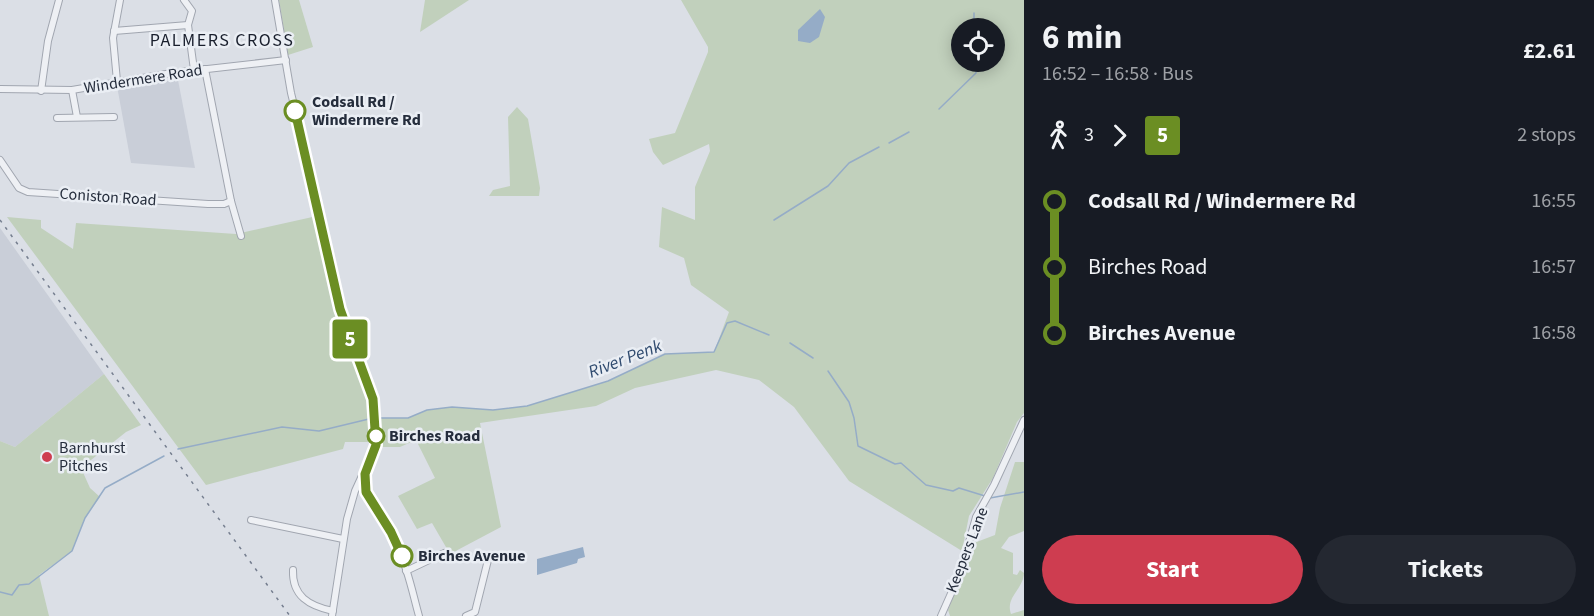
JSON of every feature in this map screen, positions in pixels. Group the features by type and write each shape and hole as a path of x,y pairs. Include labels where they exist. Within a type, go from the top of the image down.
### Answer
{"street":[{"path":"41,91 48,41 59,0"},
{"path":"117,81 114,31 120,0"},
{"path":"184,0 192,12 188,25 194,70"},
{"path":"275,0 291,93 340,309 373,399 376,445 352,500 343,539 332,614 308,603 301,597 292,584 293,570"},
{"path":"114,31 188,25"},
{"name":"Windermere Road","path":"0,89 72,90 194,70 286,60"},
{"path":"206,69 231,201 241,236"},
{"path":"72,90 77,117"},
{"path":"57,118 114,117"},
{"name":"Coniston Road","path":"0,160 19,188 28,192 208,204 228,204 231,201"},
{"name":"Keepers Lane","path":"941,616 961,571 976,517 994,485 1024,420"},
{"path":"365,474 366,492 391,532 406,571 419,616"},
{"path":"250,520 343,539"},
{"path":"406,571 444,553"},
{"path":"466,616 475,612 489,556"}],"shaded area":[{"path":"178,80 195,168 131,163 117,86"},
{"path":"0,228 104,374 15,447 0,441"}],"green space":[{"path":"279,0 299,0 313,47 288,55"},
{"path":"425,0 469,0 420,32"},
{"path":"681,0 1024,0 1024,413 1017,422 993,478 969,516 962,551 849,481 794,407 759,380 716,370 635,388 596,406 480,423 501,527 450,554 432,523 417,529 398,496 435,478 416,440 400,447 379,447 378,418 408,418 427,410 452,407 493,410 527,406 608,381 665,354 714,352 729,312 691,285 684,258 659,247 662,207 695,220 695,187 710,151 709,144 663,165 653,152 649,139 675,133 708,47"},
{"path":"517,107 528,119 540,188 539,196 489,196 493,190 510,186 508,117"},
{"path":"317,216 333,299 367,400 373,442 345,442 343,449 206,485 7,217 41,220 41,228 73,249 76,223 236,234"},
{"name":"Barnhurst Pitches","path":"104,374 141,425 126,432 81,468 90,488 100,497 85,518 72,551 39,575 49,616 0,616 0,441 15,447"},
{"path":"1015,462 1024,462 1024,531 1009,537 1001,548 1013,553 1013,574 1017,575 1020,570 1024,573 1021,584 1010,603 1010,608 1011,614 1024,610 1024,616 950,616 948,610 974,543 995,535 1000,508"}],"water":[{"path":"820,9 825,17 819,37 810,43 798,41 798,30"},
{"path":"583,547 585,557 578,559 577,563 537,575 537,559"}],"waterway":[{"path":"974,13 974,18"},
{"path":"939,109 976,72"},
{"path":"889,143 909,132"},
{"path":"774,220 828,186 849,163 879,147"},
{"name":"River Penk","path":"378,418 408,418 427,410 452,407 493,410 527,406 608,381 665,354 714,352 727,323 735,321 769,335"},
{"name":"River Penk","path":"790,343 813,358"},
{"name":"River Penk","path":"828,371 849,402 858,446 895,464 901,463 926,485 953,491 959,488 985,496"},
{"name":"River Penk","path":"178,449 282,427 319,431 373,418"},
{"name":"River Penk","path":"0,592 12,595 19,585 29,584 72,551 85,518 105,488 164,456"},
{"name":"River Penk","path":"990,498 1024,492"}],"railway":[{"path":"0,220 290,616"}],"bus line":[{"name":"5","path":"295,111 318,202 328,260 340,309 373,399 376,445 365,474 366,492 391,532 402,556"}],"place":[{"name":"Codsall Rd / Windermere Rd","path":"295,111"},
{"name":"Birches Road","path":"376,436"},
{"name":"Barnhurst Pitches","path":"47,457"},
{"name":"Birches Avenue","path":"402,556"}],"district":[{"name":"PALMERS CROSS","path":"222,40"}]}
